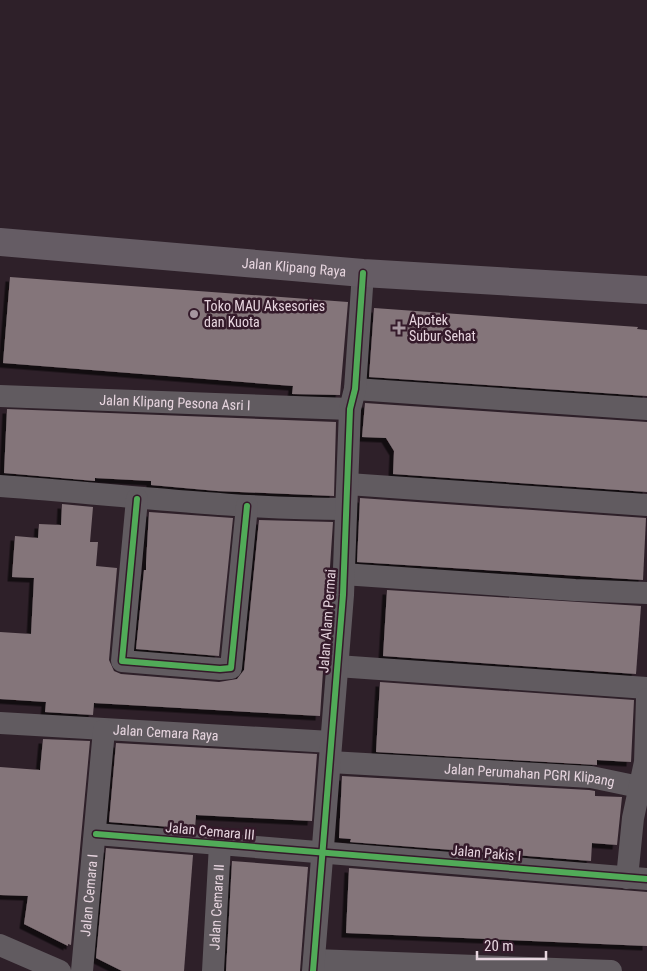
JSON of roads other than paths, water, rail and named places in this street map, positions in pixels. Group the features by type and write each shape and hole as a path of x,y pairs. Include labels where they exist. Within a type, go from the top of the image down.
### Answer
{"main road":[{"name":"Jalan Klipang Raya","path":"0,242 363,273 647,290"}],"street":[{"name":"Jalan Alam Permai","path":"314,965 337,666 352,399 363,273"},
{"name":"Jalan Klipang Pesona Asri I","path":"0,396 352,399"},
{"path":"352,399 647,409"},
{"path":"348,484 647,506"},
{"path":"0,486 104,493 137,499 303,510 346,509"},
{"path":"137,499 122,661 220,668 231,668 247,506"},
{"path":"343,574 575,590 647,592"},
{"path":"337,666 647,688"},
{"path":"637,878 640,819 639,787 645,762 647,699"},
{"name":"Jalan Cemara Raya","path":"0,723 104,730 330,752"},
{"name":"Jalan Cemara I","path":"82,971 104,730"},
{"name":"Jalan Perumahan PGRI Klipang","path":"330,752 591,777 639,787"},
{"name":"Jalan Cemara III","path":"96,834 323,853"},
{"name":"Jalan Cemara II","path":"213,971 220,844"},
{"name":"Jalan Pakis I","path":"323,853 637,878"},
{"path":"0,945 60,971"},
{"path":"314,965 611,971"}],"place":[{"name":"Toko MAU Aksesories dan Kuota","path":"194,314"},
{"name":"Apotek Subur Sehat","path":"399,328"}]}
